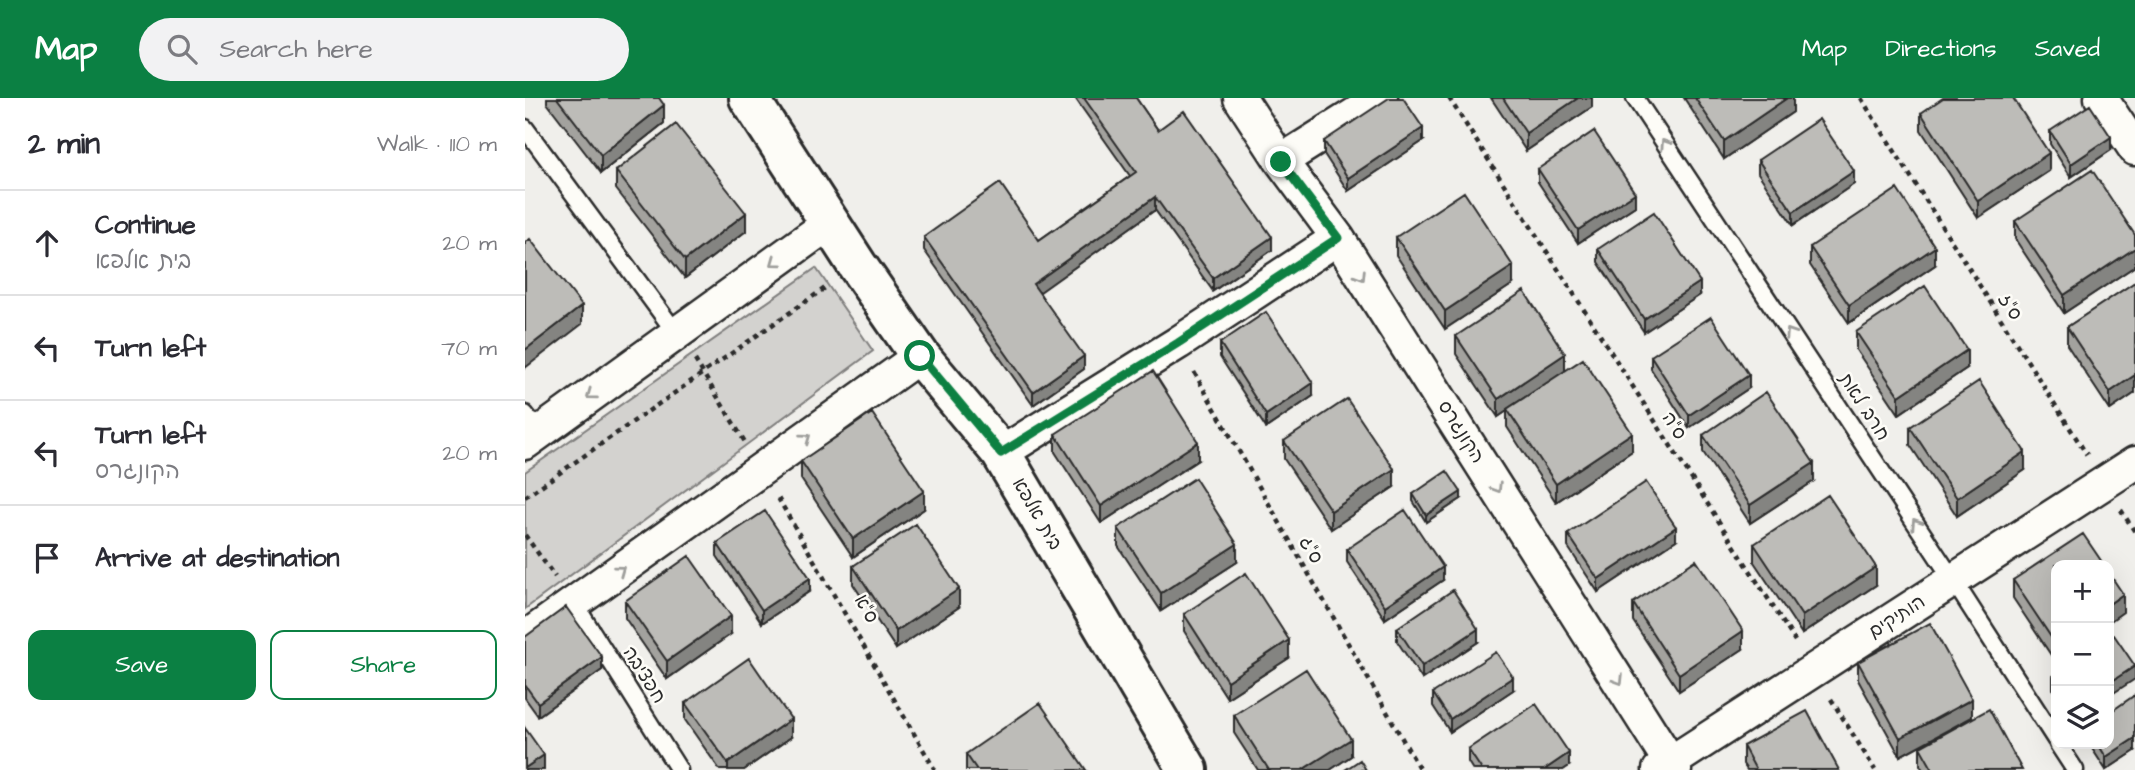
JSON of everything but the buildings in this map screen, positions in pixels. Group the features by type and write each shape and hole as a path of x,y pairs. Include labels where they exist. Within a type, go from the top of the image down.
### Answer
{"street":[{"name":"בית אלפא","path":"749,98 857,265 920,356 1001,453 1188,770"},
{"name":"הקונגרס","path":"1240,98 1281,162 1338,238 1668,767"},
{"path":"1281,162 1381,98"},
{"path":"2101,98 2135,149"},
{"path":"530,430 676,333 831,222"},
{"path":"1001,453 1178,343 1338,238"},
{"path":"525,638 920,356"},
{"name":"הותיקים","path":"1668,767 2135,463"}],"lane":[{"name":"חרב לאת","path":"1635,98 1954,580 2051,733"},
{"path":"525,128 676,333"},
{"name":"חפציבה","path":"574,603 680,770"},
{"name":"חרב לאת","path":"2062,749 2075,770"}],"path":[{"name":"ס\"ה","path":"1449,98 1875,770"},
{"name":"ס\"ז","path":"1861,98 2135,532"},
{"path":"525,497 857,265"},
{"name":"ס\"ג","path":"1178,343 1420,770"},
{"name":"ס\"א","path":"703,373 935,770"},
{"path":"525,535 574,603"}],"shaded area":[{"path":"816,268 873,351 525,609 525,472"}],"route":[{"path":"920,356 1001,453 1178,343 1338,238 1281,162"}]}
